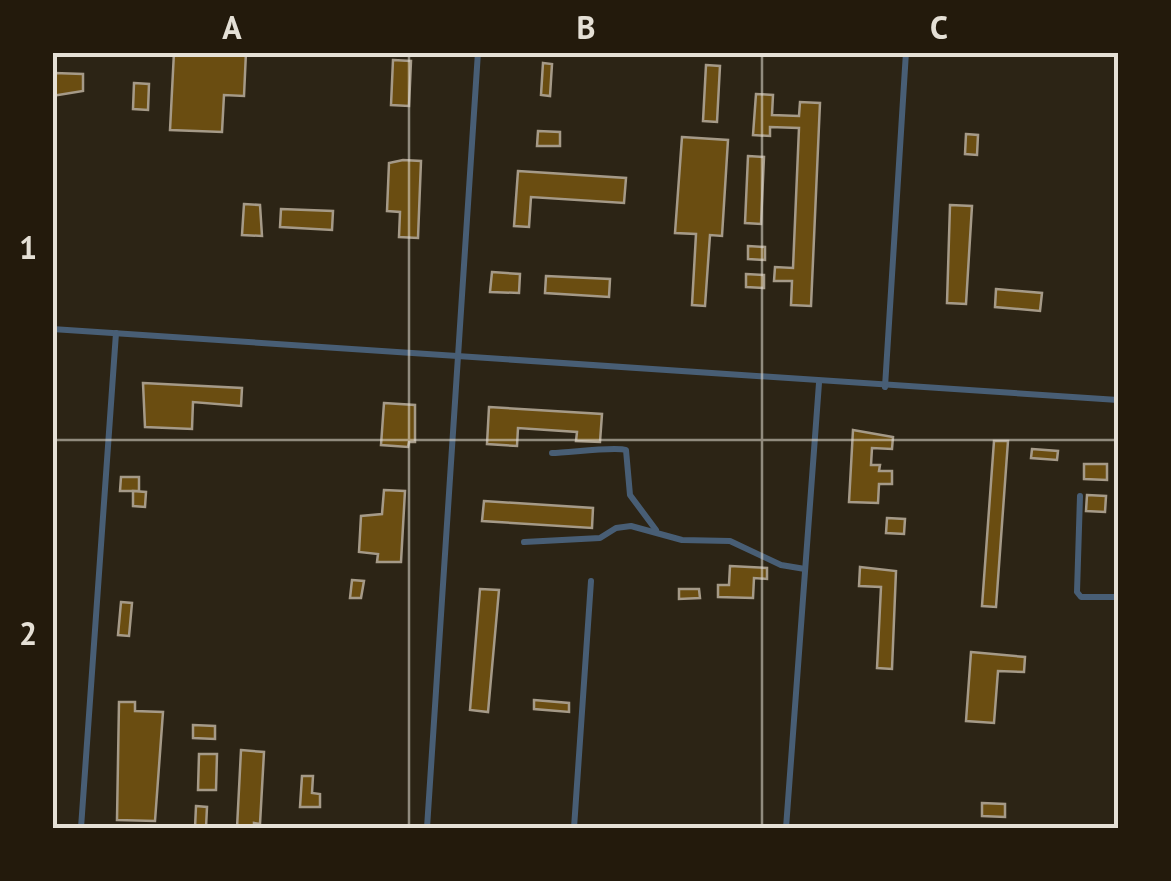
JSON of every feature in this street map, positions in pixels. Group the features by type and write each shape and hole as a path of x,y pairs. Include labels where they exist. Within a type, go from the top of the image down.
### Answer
{"lane":[{"path":"427,828 478,52"},
{"path":"884,386 906,52"},
{"path":"52,329 1118,400"},
{"path":"82,828 116,332"},
{"path":"786,828 818,383"},
{"path":"552,453 596,453 618,447 626,450 630,495 656,531"},
{"path":"1080,496 1078,592 1081,597 1118,597"},
{"path":"524,542 600,538 616,528 631,526 682,540 730,541 781,564 806,569"},
{"path":"574,828 591,582"}],"building":[{"path":"174,52 246,52 244,96 224,95 222,132 170,130"},
{"path":"393,60 411,61 409,106 391,105"},
{"path":"543,63 552,64 550,96 541,95"},
{"path":"706,65 720,66 717,122 703,121"},
{"path":"54,73 83,74 83,91 52,96"},
{"path":"134,83 149,84 148,110 133,109"},
{"path":"756,94 773,95 772,115 799,116 800,102 820,103 811,306 791,305 792,281 774,281 775,267 793,268 799,128 770,127 770,136 753,135"},
{"path":"538,131 560,132 560,146 537,146"},
{"path":"966,134 978,135 977,155 965,154"},
{"path":"682,137 728,140 722,236 710,235 705,306 692,305 696,234 675,233"},
{"path":"748,156 764,157 761,224 745,223"},
{"path":"421,161 418,238 399,237 400,212 387,211 389,163"},
{"path":"518,171 626,178 624,203 531,197 529,227 514,226"},
{"path":"244,204 260,205 262,236 242,235"},
{"path":"950,205 972,206 966,304 947,303"},
{"path":"281,209 333,211 332,230 280,227"},
{"path":"748,246 765,247 765,260 748,259"},
{"path":"492,272 520,274 519,293 490,292"},
{"path":"746,274 764,275 764,288 746,287"},
{"path":"546,276 610,279 609,297 545,293"},
{"path":"996,289 1042,293 1040,311 995,307"},
{"path":"143,383 242,388 241,406 193,402 192,429 145,427"},
{"path":"384,403 415,405 415,442 409,442 408,447 381,445"},
{"path":"489,407 602,414 600,442 576,441 577,432 518,428 517,446 487,444"},
{"path":"853,430 893,437 892,449 872,448 871,465 880,465 879,471 892,471 892,484 879,484 878,503 849,502"},
{"path":"994,441 1008,441 996,607 982,606"},
{"path":"1032,449 1058,451 1057,460 1031,458"},
{"path":"1084,464 1107,464 1107,480 1084,479"},
{"path":"121,477 139,477 139,491 120,491"},
{"path":"384,490 405,491 401,562 377,562 378,554 359,552 361,516 382,514"},
{"path":"133,491 146,492 145,507 133,506"},
{"path":"1087,495 1106,496 1105,512 1086,511"},
{"path":"484,501 593,508 592,528 482,521"},
{"path":"887,518 905,519 904,534 886,533"},
{"path":"730,566 767,568 767,579 754,578 753,598 718,597 718,585 729,585"},
{"path":"860,567 896,571 892,669 877,668 881,587 859,586"},
{"path":"352,580 364,581 361,598 350,598"},
{"path":"480,589 499,590 488,712 470,710"},
{"path":"679,589 699,589 700,598 679,599"},
{"path":"121,602 132,603 129,636 118,635"},
{"path":"971,652 1025,657 1024,672 998,671 994,723 966,721"},
{"path":"534,700 569,703 569,712 534,709"},
{"path":"119,702 135,702 135,711 163,712 155,821 117,820"},
{"path":"193,725 215,726 215,739 193,738"},
{"path":"241,750 264,752 260,824 254,823 254,828 237,828"},
{"path":"199,754 217,754 216,790 198,790"},
{"path":"302,776 313,776 312,793 320,794 320,807 300,807"},
{"path":"982,803 1005,804 1005,817 982,816"},
{"path":"196,806 207,807 206,828 195,828"}]}
